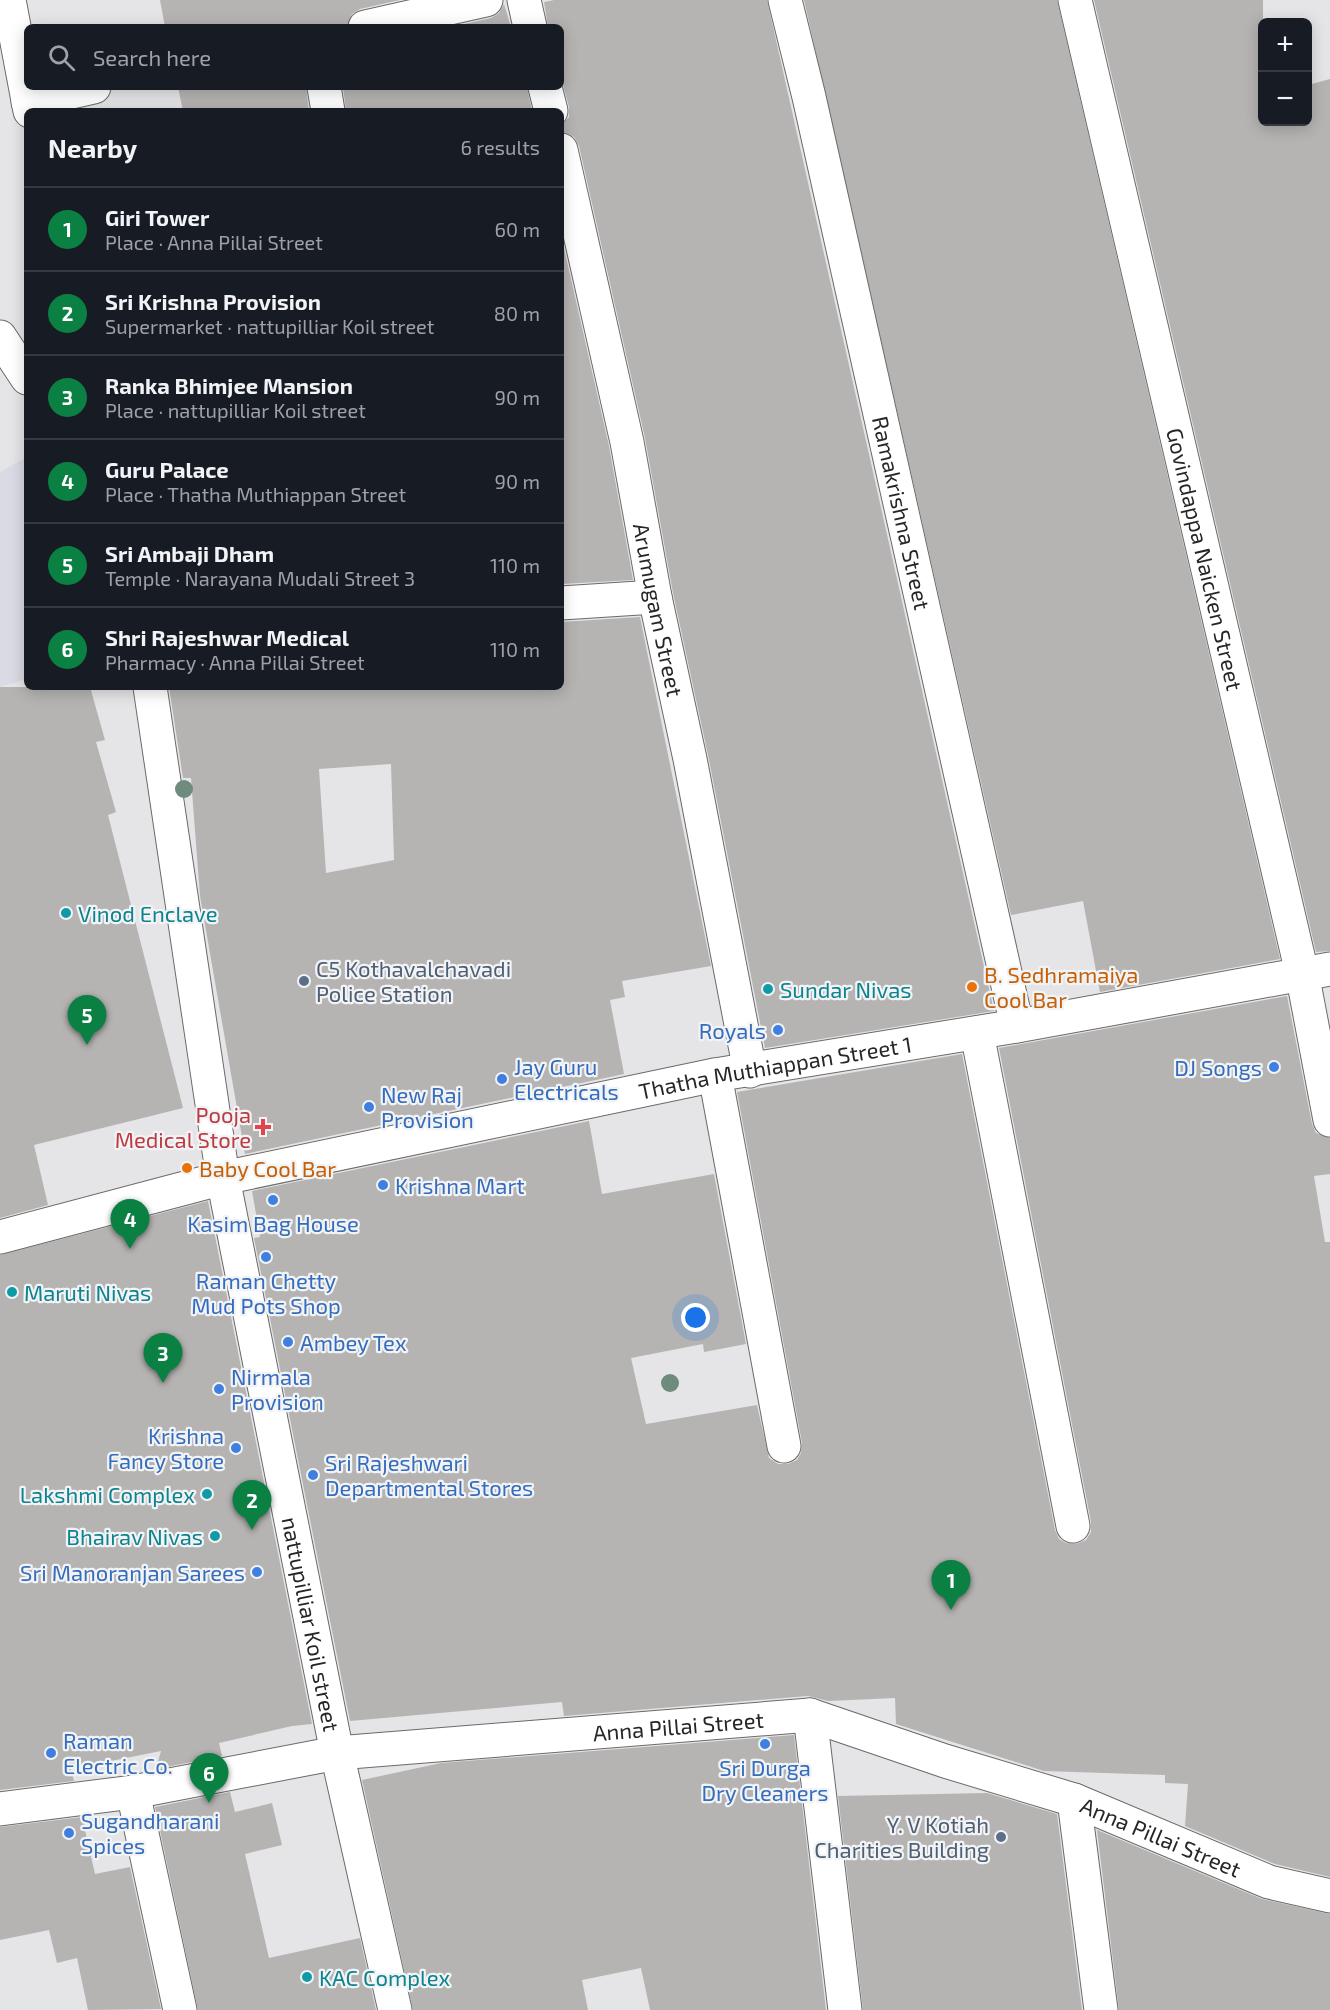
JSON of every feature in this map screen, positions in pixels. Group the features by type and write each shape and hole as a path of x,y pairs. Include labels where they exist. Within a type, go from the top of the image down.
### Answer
{"street":[{"path":"9,0 24,80"},
{"path":"378,24 486,0"},
{"path":"524,0 530,24"},
{"name":"Ramakrishna Street","path":"785,0 809,97 1017,1026"},
{"name":"Govindappa Naicken Street","path":"1075,0 1316,971 1330,1120"},
{"path":"26,90 29,106 84,90"},
{"path":"324,90 328,108"},
{"path":"546,90 550,108"},
{"name":"Arumugam Street","path":"564,163 627,442 655,597 690,759 750,1071"},
{"path":"0,337 24,373"},
{"path":"564,603 655,597"},
{"name":"nattupilliar Koil street","path":"150,690 223,1178 337,1754 395,2010"},
{"name":"Thatha Muthiappan Street 1","path":"0,1237 223,1178 716,1075 977,1033 1316,971"},
{"path":"977,1033 1074,1526"},
{"path":"716,1075 784,1446"},
{"path":"810,1715 845,2010"},
{"name":"Anna Pillai Street","path":"0,1809 133,1792 337,1754 810,1715 945,1761 1074,1800 1269,1882 1330,1896"},
{"path":"133,1792 180,2010"},
{"path":"1074,1800 1101,2010"}],"shaded area":[{"path":"24,459 24,680 0,687 0,472"}],"building":[{"path":"160,0 400,0 360,9 352,14 348,24 164,24"},
{"path":"554,0 767,0 994,1011 765,1048 708,755 673,593 645,438 579,146 574,137 564,133 564,123 569,117 569,107 564,89 564,24 548,24 544,2"},
{"path":"804,0 1057,0 1280,959 1100,992 1083,901 1011,915"},
{"path":"1094,0 1263,0 1263,18 1258,18 1258,126 1312,126 1312,84 1330,79 1330,951 1316,952"},
{"path":"504,4 510,24 464,24 491,18 499,13"},
{"path":"179,90 306,90 309,108 182,108"},
{"path":"343,90 528,90 531,108 346,108"},
{"path":"564,248 609,446 633,580 564,584"},
{"path":"640,617 711,966 622,981 625,997 610,1000 624,1074 245,1154 200,896 191,778 183,778 169,690 564,690 564,622","holes":["391,764 394,860 326,873 319,769"]},
{"path":"0,687 24,687 24,690 91,690 105,740 96,742 116,812 108,815 183,1108 34,1145 48,1205 0,1218"},
{"path":"1287,996 1312,1124 1316,1133 1330,1138 1330,1174 1314,1176 1325,1242 1330,1242 1330,1877 1275,1864 1185,1826 1188,1784 1165,1783 1165,1775 1044,1771 896,1724 895,1698 828,1701 808,1696 564,1716 562,1702 350,1721 254,1238 260,1237 252,1191 589,1121 602,1194 714,1174 746,1344 704,1352 703,1344 631,1358 646,1424 757,1405 769,1458 778,1464 788,1464 797,1460 801,1453 802,1443 737,1092 962,1054 1055,1530 1059,1539 1066,1543 1076,1544 1086,1540 1091,1532 1091,1522 999,1048"},
{"path":"208,1201 312,1724 292,1726 219,1743 222,1756 156,1769 161,1751 71,1769 74,1781 0,1790 0,1255"},
{"path":"794,1735 826,2010 650,2010 641,1968 582,1980 588,2010 413,2010 362,1780 441,1763"},
{"path":"230,1792 235,1812 272,1803 282,1845 245,1854 269,1958 360,1938 376,2010 198,2010 155,1807"},
{"path":"987,1793 1057,1814 1082,2010 863,2010 838,1796"},
{"path":"82,1817 95,1874 130,1867 161,2009 88,2010 77,1958 57,1963 49,1930 0,1940 0,1827"},
{"path":"1097,1830 1262,1899 1330,1914 1330,2010 1119,2010"}],"place":[{"name":"Vinod Enclave","path":"66,913"},
{"name":"C5 Kothavalchavadi Police Station","path":"304,981"},
{"name":"B. Sedhramaiya Cool Bar","path":"972,987"},
{"name":"Sundar Nivas","path":"768,989"},
{"name":"Royals","path":"778,1030"},
{"name":"Sri Ambaji Dham","path":"87,1045"},
{"name":"DJ Songs","path":"1274,1067"},
{"name":"Jay Guru Electricals","path":"502,1079"},
{"name":"New Raj Provision","path":"369,1107"},
{"name":"Pooja Medical Store","path":"263,1127"},
{"name":"Baby Cool Bar","path":"187,1168"},
{"name":"Krishna Mart","path":"383,1185"},
{"name":"Kasim Bag House","path":"273,1200"},
{"name":"Guru Palace","path":"130,1249"},
{"name":"Raman Chetty Mud Pots Shop","path":"266,1257"},
{"name":"Maruti Nivas","path":"12,1292"},
{"name":"Ambey Tex","path":"288,1342"},
{"name":"Ranka Bhimjee Mansion","path":"163,1383"},
{"name":"Nirmala Provision","path":"219,1389"},
{"name":"Krishna Fancy Store","path":"236,1448"},
{"name":"Sri Rajeshwari Departmental Stores","path":"313,1475"},
{"name":"Lakshmi Complex","path":"207,1494"},
{"name":"Sri Krishna Provision","path":"252,1530"},
{"name":"Bhairav Nivas","path":"215,1536"},
{"name":"Sri Manoranjan Sarees","path":"257,1572"},
{"name":"Giri Tower","path":"951,1610"},
{"name":"Sri Durga Dry Cleaners","path":"765,1744"},
{"name":"Raman Electric Co.","path":"51,1753"},
{"name":"Shri Rajeshwar Medical","path":"209,1803"},
{"name":"Sugandharani Spices","path":"69,1833"},
{"name":"Y. V Kotiah Charities Building","path":"1001,1837"},
{"name":"KAC Complex","path":"307,1977"}]}
